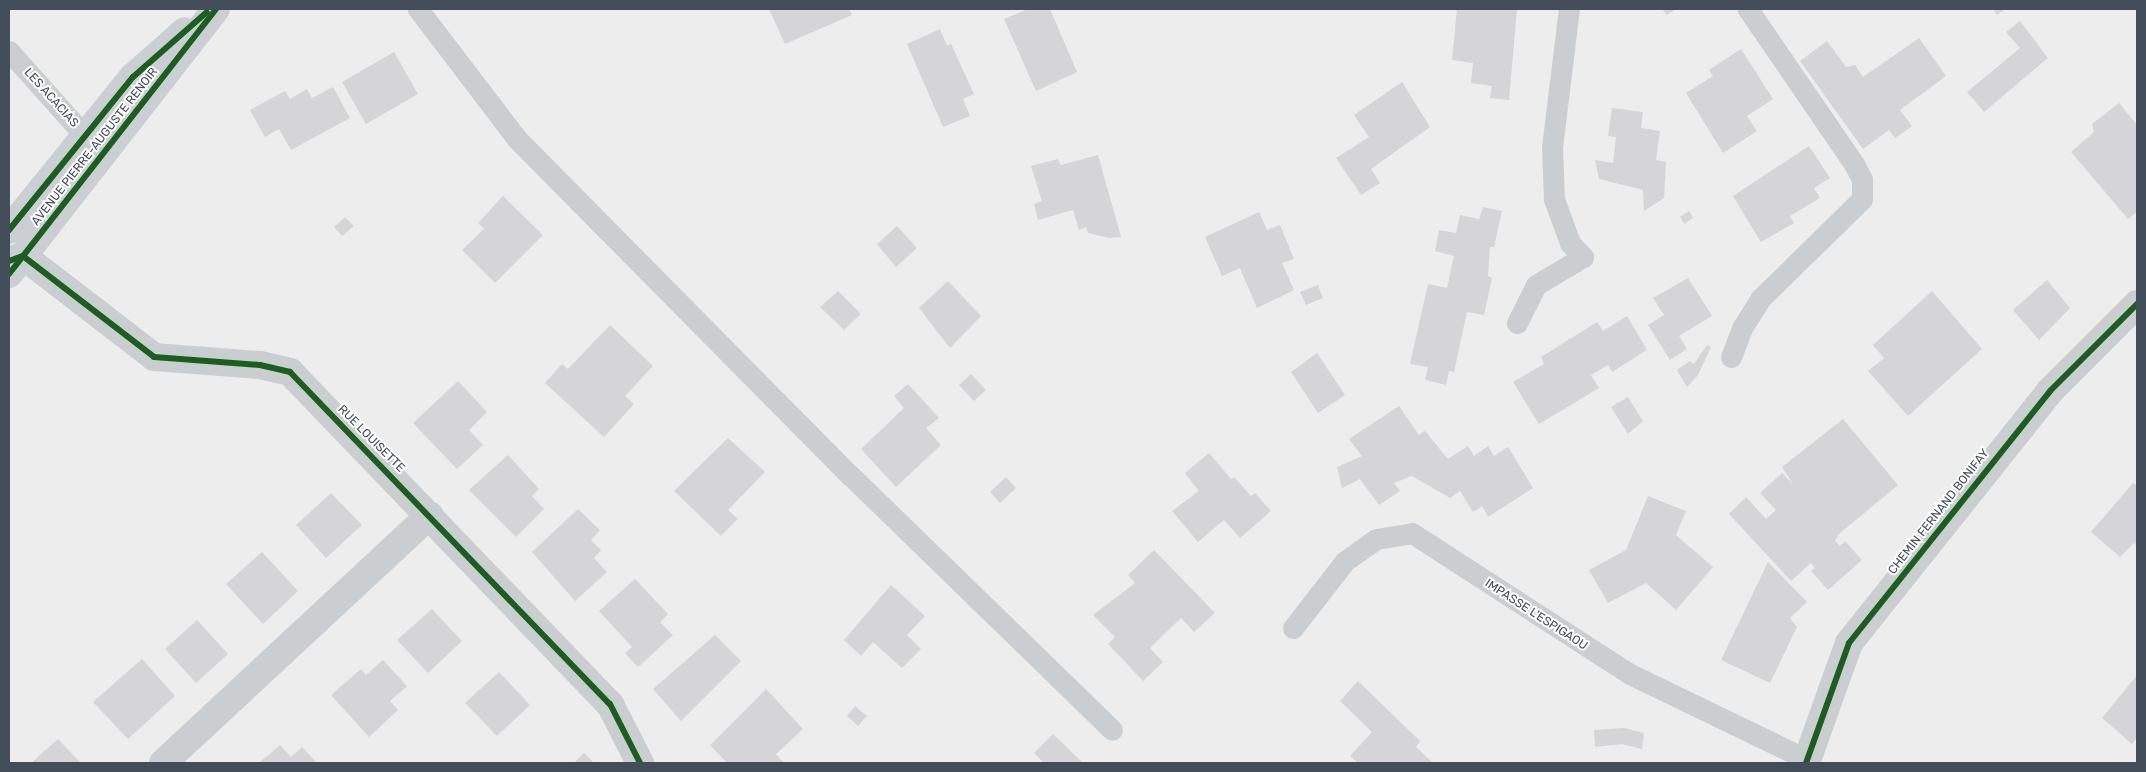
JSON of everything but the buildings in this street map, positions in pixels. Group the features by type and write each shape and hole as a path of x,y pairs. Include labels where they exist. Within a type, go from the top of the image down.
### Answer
{"main road":[{"name":"AVENUE PIERRE-AUGUSTE RENOIR","path":"9,230 84,135 133,77 210,9"},
{"name":"AVENUE PIERRE-AUGUSTE RENOIR","path":"13,264 86,179 216,9"}],"street":[{"name":"RUE LOUISETTE","path":"13,264 154,357 260,365 290,372 430,515 610,704 640,763"},
{"name":"CHEMIN FERNAND BONIFAY","path":"1807,762 1849,643 2050,391 2137,304"},
{"path":"163,763 430,515"}],"lane":[{"path":"418,9 517,139 852,476 1112,730"},
{"path":"1517,323 1536,285 1583,257 1570,243 1554,199 1552,147 1569,9"},
{"path":"1731,357 1742,328 1761,298 1862,199 1862,179 1854,164 1748,9"},
{"name":"LES ACACIAS","path":"9,51 84,135 86,179"},
{"name":"IMPASSE L'ESPIGAOU","path":"1293,628 1345,561 1376,539 1412,533 1630,674 1807,762"}],"cycle path":[{"path":"9,274 216,9"},
{"path":"9,230 133,77 207,12"},
{"path":"9,261 23,256 154,357 260,365 290,372 610,704 640,763"},
{"path":"1806,763 1849,643 2050,391 2137,304"}]}
